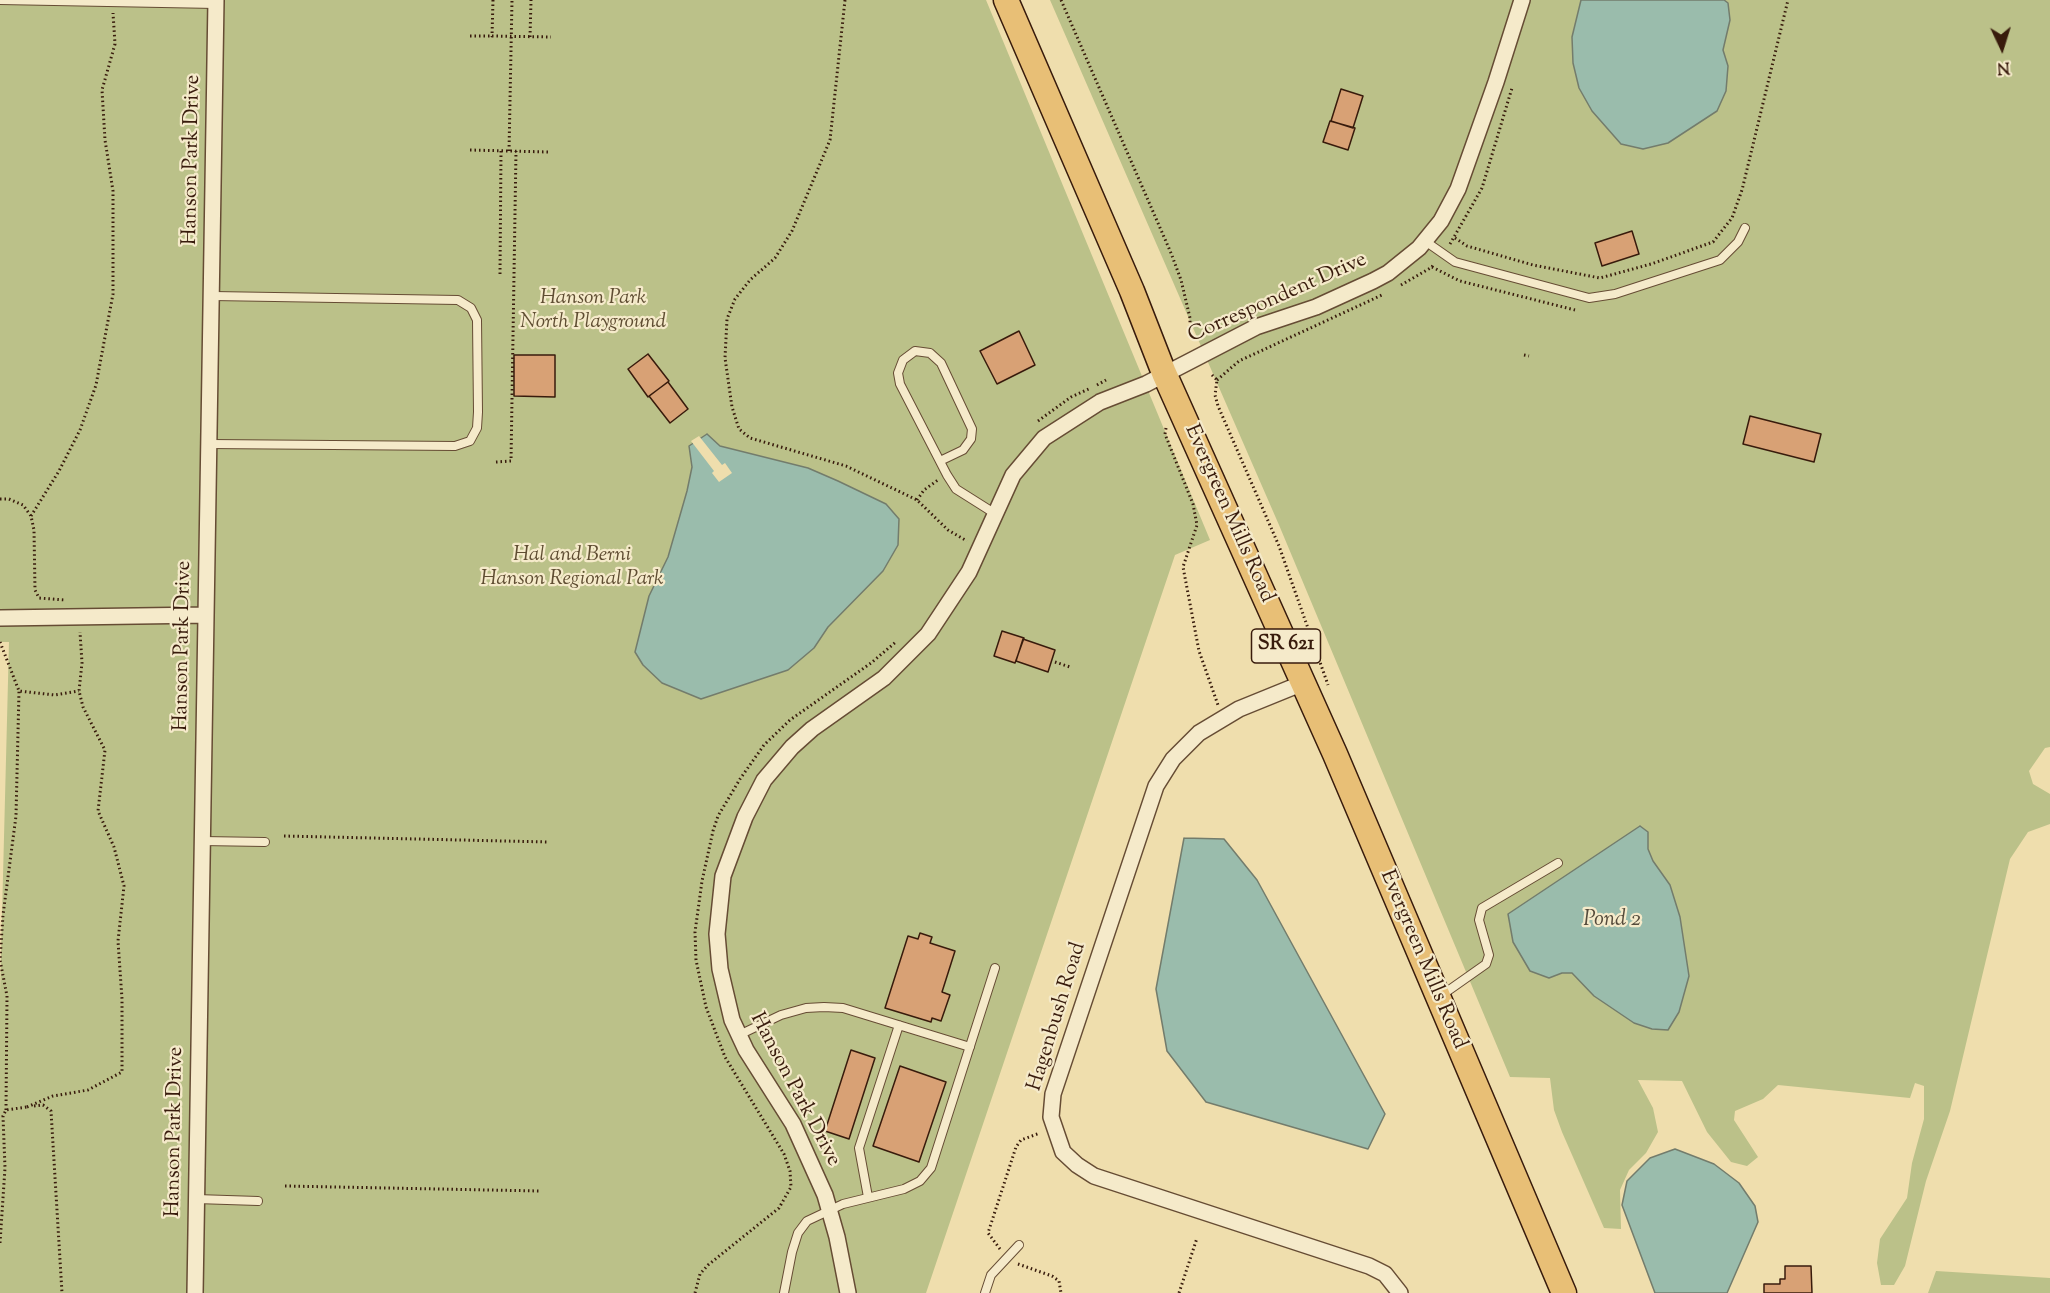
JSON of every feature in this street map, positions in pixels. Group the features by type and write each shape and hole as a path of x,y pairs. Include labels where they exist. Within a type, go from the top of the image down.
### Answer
{"main road":[{"name":"Evergreen Mills Road","path":"1006,0 1132,291 1164,373 1303,683 1564,1293"}],"street":[{"name":"Correspondent Drive","path":"1164,373 1256,327 1316,307 1388,273 1425,241 1441,221 1458,189 1522,0"},
{"name":"Hanson Park Drive","path":"195,1293 216,2"},
{"name":"Hanson Park Drive","path":"848,1293 829,1210 806,1150 732,1020 720,969 717,934 723,876 745,817 764,780 792,747 812,729 884,678 928,634 969,572 988,510 1044,438 1100,402 1164,373"},
{"path":"0,618 206,615"},
{"name":"Hagenbush Road","path":"1303,683 1239,709 1199,733 1173,759 1156,786 1053,1094 1051,1117 1063,1152 1077,1166 1094,1176 1369,1266 1385,1274 1400,1293"}],"lane":[{"path":"0,0 216,2"},
{"path":"1425,241 1446,258 1455,262 1589,298 1615,294 1719,260 1738,242 1745,228"},
{"path":"210,444 455,446 470,441 477,428 478,412 477,320 471,308 458,300 213,296"},
{"path":"940,461 963,450 971,439 972,429 941,363 930,352 915,351 903,360 898,373 900,384 947,475 956,489 988,510"},
{"path":"202,841 265,842"},
{"path":"1438,997 1486,964 1489,955 1479,920 1482,908 1558,863"},
{"path":"784,1293 798,1233 807,1221 829,1210 868,1197 904,1189 920,1181 930,1168 995,968"},
{"path":"739,1035 781,1015 806,1008 824,1007 843,1008 970,1047"},
{"path":"868,1197 859,1149 899,1025"},
{"path":"196,1199 258,1201"},
{"path":"985,1293 991,1275 1006,1256 1019,1245"}],"path":[{"path":"492,36 493,0"},
{"path":"509,151 512,0"},
{"path":"530,37 531,0"},
{"path":"845,0 830,140 792,231 775,258 750,280 735,299 727,319 724,338 735,418 739,429 750,438 846,466 917,500 948,530 967,541"},
{"path":"1061,0 1171,253 1183,287 1190,318 1190,332"},
{"path":"1455,238 1467,246 1600,278 1703,248 1720,236 1732,218 1742,190 1788,0"},
{"path":"31,516 59,471 84,419 96,386 113,294 113,191 105,140 102,90 115,44 112,2"},
{"path":"470,36 551,37"},
{"path":"1450,244 1482,188 1515,77"},
{"path":"470,150 548,152"},
{"path":"500,274 501,151"},
{"path":"496,462 511,461 516,151"},
{"path":"1432,267 1460,281 1575,310"},
{"path":"1572,283 1576,274"},
{"path":"1524,355 1529,356"},
{"path":"1212,375 1217,380 1215,395 1218,406 1279,546 1328,686"},
{"path":"1035,423 1071,397 1106,380"},
{"path":"1166,425 1165,434 1194,504 1197,525 1184,567 1199,651 1218,705"},
{"path":"917,500 924,490 947,475"},
{"path":"0,499 9,499 23,505 31,516 34,530 35,590 39,598 79,600 78,617 82,663 79,691 83,707 105,750 98,811 114,847 124,886 117,940 122,999 122,1072 88,1090 53,1096 27,1107"},
{"path":"964,548 988,510"},
{"path":"695,1293 700,1274 708,1265 779,1208 791,1187 790,1171 784,1154 725,1057 706,1007 696,960 696,932 702,881 713,831 718,816 764,745 790,720 871,663 899,639"},
{"path":"0,642 19,692 16,816 3,915 0,960 7,996 6,1110 3,1116 5,1168 0,1243"},
{"path":"1055,663 1070,667"},
{"path":"19,692 56,695 79,691"},
{"path":"284,836 548,842"},
{"path":"6,1110 43,1105 51,1111 62,1293"},
{"path":"1040,1133 1021,1140 1016,1147 988,1233 1011,1262 1052,1276 1059,1281 1061,1293"},
{"path":"285,1186 540,1191"},
{"path":"1179,1293 1197,1238"}],"green space":[{"name":"Hal and Berni Hanson Regional Park","path":"0,0 986,0 1210,540 1175,555 926,1293 0,1293 0,993 9,642 0,642"},
{"path":"1050,0 2050,0 2050,747 2045,748 2029,771 2033,784 2050,794 2050,824 2028,832 2010,859 1950,1111 1926,1181 1905,1266 1894,1285 1881,1285 1877,1263 1880,1239 1907,1198 1912,1163 1924,1119 1924,1086 1915,1083 1910,1098 1778,1085 1763,1099 1735,1111 1734,1120 1758,1157 1747,1166 1731,1162 1707,1132 1682,1081 1638,1080 1653,1108 1658,1132 1646,1153 1629,1170 1620,1190 1621,1229 1604,1228 1554,1110 1550,1078 1510,1077 1279,525"},
{"path":"1936,1271 2050,1278 2050,1293 1928,1293"}],"water":[{"path":"1581,0 1724,0 1728,3 1730,20 1723,50 1728,66 1726,91 1717,111 1668,143 1643,149 1621,144 1592,111 1579,88 1573,63 1572,37"},
{"path":"707,434 720,446 808,468 838,481 886,504 899,519 898,545 883,571 828,627 814,648 788,670 701,699 662,683 643,665 635,652 649,596 668,557 687,491 692,467 689,446"},
{"name":"Pond 2","path":"1640,826 1648,832 1648,849 1653,861 1670,885 1680,917 1689,976 1679,1012 1668,1030 1652,1029 1634,1023 1594,996 1572,973 1562,973 1549,978 1530,971 1513,942 1508,914"},
{"path":"1184,838 1224,839 1257,880 1385,1114 1368,1149 1206,1102 1167,1051 1156,989"},
{"path":"1675,1149 1714,1164 1739,1183 1755,1206 1758,1222 1727,1293 1655,1293 1622,1205 1627,1181 1650,1158"}],"pier":[{"path":"699,436 722,465 725,463 732,473 719,482 712,473 714,471 691,441"}],"building":[{"path":"1341,89 1363,96 1353,128 1331,121"},
{"path":"1330,121 1355,128 1348,150 1323,142"},
{"path":"1632,231 1639,254 1602,266 1595,243"},
{"path":"1019,331 1035,365 997,384 980,351"},
{"path":"648,354 669,381 648,397 628,369"},
{"path":"514,355 555,355 555,397 514,396"},
{"path":"668,382 688,409 670,423 649,396"},
{"path":"1750,416 1821,434 1814,462 1743,444"},
{"path":"1002,631 1024,638 1015,663 994,656"},
{"path":"1023,639 1055,650 1048,672 1016,661"},
{"path":"920,933 932,937 930,943 955,951 942,992 950,995 941,1021 932,1018 931,1022 885,1008 908,936 918,939"},
{"path":"851,1050 875,1058 849,1139 825,1131"},
{"path":"900,1066 946,1082 919,1162 873,1146"},
{"path":"1785,1266 1811,1266 1812,1293 1764,1293 1764,1284 1780,1284 1780,1279 1785,1279"}],"park label":[{"name":"Hanson Park North Playground","path":"593,311"}]}
